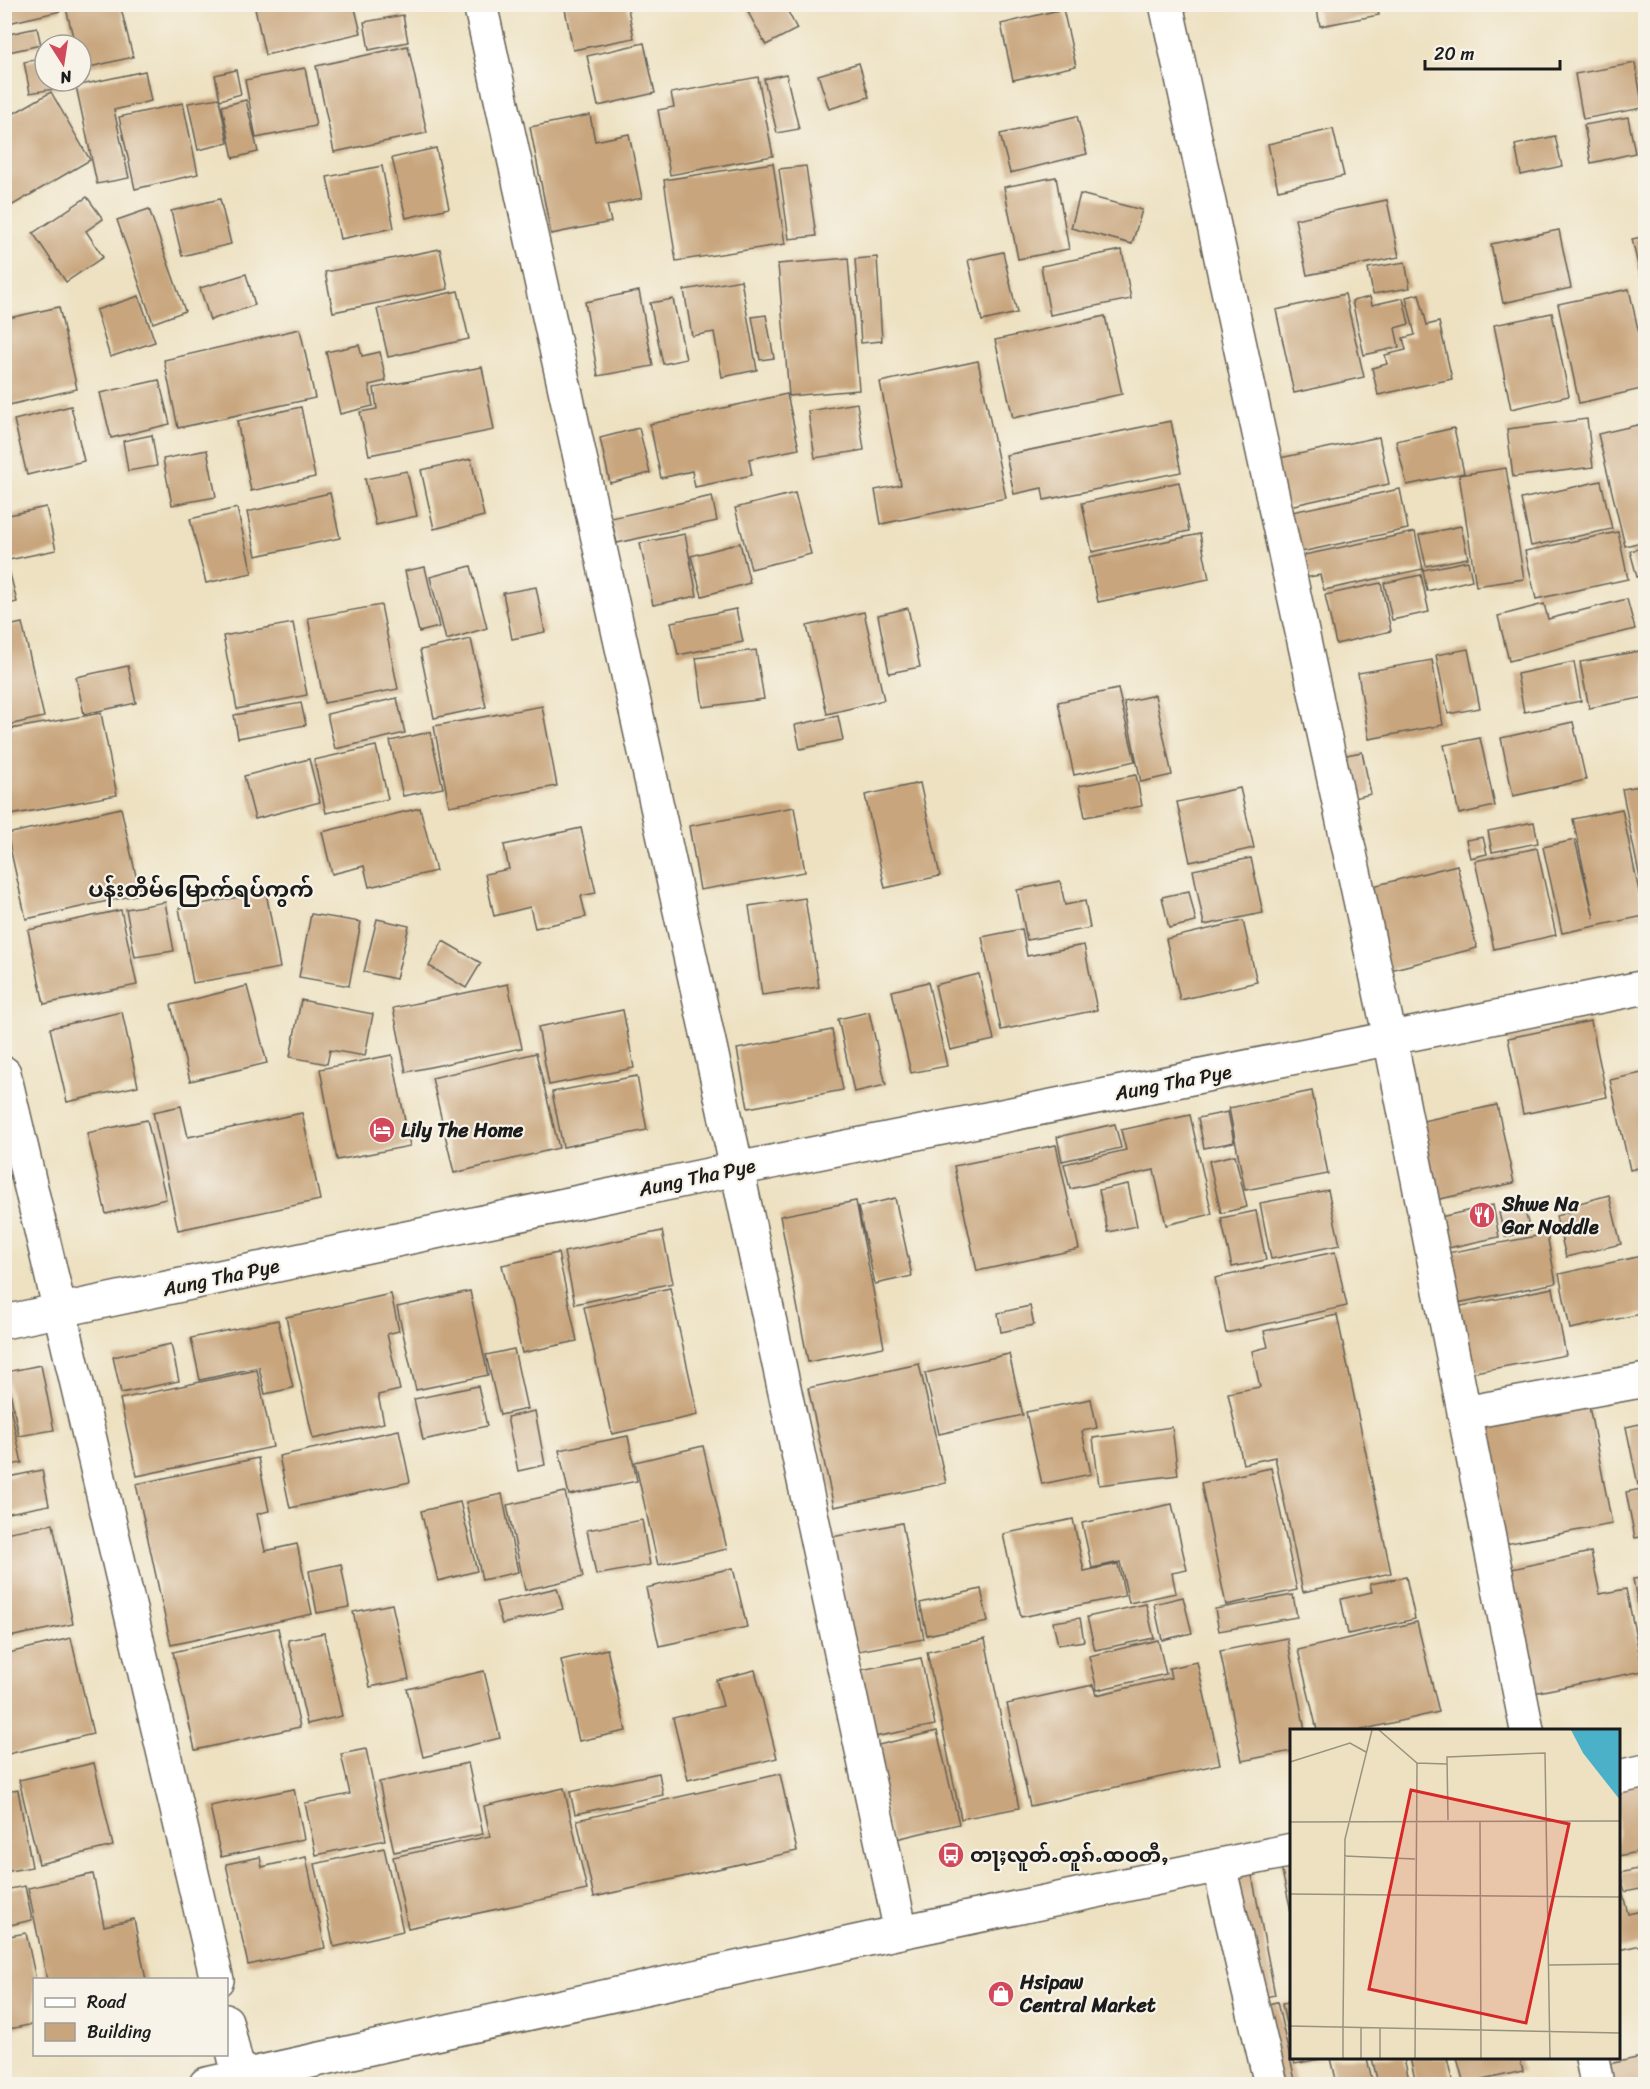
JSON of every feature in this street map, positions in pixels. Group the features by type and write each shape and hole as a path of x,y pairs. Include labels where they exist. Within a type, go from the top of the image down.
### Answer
{"street":[{"path":"480,4 737,1169 901,1932"},
{"path":"1166,4 1390,1038 1527,1729"},
{"name":"Aung Tha Pye","path":"4,1322 737,1169 1646,987"},
{"path":"4,1073 217,1978"},
{"path":"1464,1413 1646,1380"},
{"path":"1620,1777 1646,1771"},
{"path":"206,2085 240,2081 901,1932 1290,1850"},
{"path":"1219,1866 1271,2085"},
{"path":"228,2030 240,2081"},
{"path":"1592,2059 1597,2085"}],"building":[{"path":"4,4 60,4 61,11 4,24"},
{"path":"65,4 120,4 133,57 93,66 93,33 72,33"},
{"path":"254,4 354,4 361,33 265,55"},
{"path":"564,4 627,4 634,38 573,50"},
{"path":"762,4 784,4 797,29 766,45 748,12"},
{"path":"1316,4 1377,4 1379,15 1320,26"},
{"path":"1063,9 1076,66 1013,80 1001,24"},
{"path":"403,15 408,42 369,50 364,22"},
{"path":"37,28 38,33 33,33 33,47 4,53 4,35"},
{"path":"644,43 655,93 598,106 587,56"},
{"path":"408,46 427,133 334,152 316,66"},
{"path":"33,60 33,92 30,93 24,62"},
{"path":"859,63 869,97 829,109 818,75"},
{"path":"1635,63 1643,108 1583,119 1575,74"},
{"path":"305,68 316,126 256,138 245,80"},
{"path":"236,70 241,94 220,100 215,75"},
{"path":"145,71 151,101 114,110 129,178 97,184 78,93 93,93 93,82"},
{"path":"786,74 799,129 777,133 764,79"},
{"path":"758,77 773,156 670,175 658,110 674,107 671,93"},
{"path":"52,93 90,160 6,209 4,119"},
{"path":"219,98 228,143 198,150 188,103"},
{"path":"246,100 258,152 233,158 222,106"},
{"path":"183,103 198,174 135,189 119,117"},
{"path":"590,115 595,141 629,134 642,198 607,205 611,222 551,234 530,127"},
{"path":"1077,116 1087,154 1010,173 1000,134"},
{"path":"1628,117 1635,153 1591,163 1584,125"},
{"path":"1333,129 1344,176 1278,190 1268,144"},
{"path":"1555,136 1562,166 1521,175 1515,145"},
{"path":"436,148 449,208 406,218 392,158"},
{"path":"773,163 785,244 676,261 664,180"},
{"path":"382,166 394,228 340,239 327,177"},
{"path":"806,166 816,236 789,239 779,169"},
{"path":"1056,177 1069,249 1018,259 1004,187"},
{"path":"1080,194 1142,210 1132,244 1071,228"},
{"path":"87,197 103,219 86,231 103,257 66,282 33,233"},
{"path":"220,199 231,244 182,256 171,211"},
{"path":"1387,200 1399,257 1307,275 1295,219"},
{"path":"149,209 185,311 153,323 117,220"},
{"path":"1559,230 1571,288 1503,303 1491,244"},
{"path":"1646,236 1646,282 1642,283 1632,239"},
{"path":"440,249 448,289 333,312 325,272"},
{"path":"1122,250 1131,299 1050,315 1041,266"},
{"path":"1003,252 1017,313 982,321 968,260"},
{"path":"877,257 882,341 861,343 855,259"},
{"path":"848,258 859,390 789,396 778,264"},
{"path":"1405,262 1410,288 1373,294 1368,268"},
{"path":"246,274 255,305 210,320 200,288"},
{"path":"741,280 757,370 722,377 714,332 692,336 684,290"},
{"path":"1629,289 1646,365 1646,388 1579,403 1558,304"},
{"path":"458,291 469,339 388,357 377,309"},
{"path":"639,291 653,366 598,376 585,302"},
{"path":"1345,294 1364,377 1294,393 1276,310"},
{"path":"1419,294 1427,325 1439,322 1452,379 1378,395 1372,368 1387,364 1385,355 1406,350 1403,338 1415,335 1406,297"},
{"path":"139,296 155,342 110,357 96,310"},
{"path":"1370,297 1372,305 1403,298 1409,324 1395,328 1399,347 1364,355 1352,301"},
{"path":"673,299 686,359 663,364 650,303"},
{"path":"59,307 77,389 9,405 4,382 4,319"},
{"path":"1552,313 1569,396 1511,409 1494,325"},
{"path":"766,315 774,358 760,360 752,317"},
{"path":"1105,316 1122,394 1013,418 995,340"},
{"path":"300,329 315,398 178,428 164,360"},
{"path":"359,345 362,356 380,352 386,381 369,385 373,406 340,414 326,352"},
{"path":"978,361 1006,498 881,524 875,490 901,485 880,382"},
{"path":"482,367 494,430 369,455 360,412 377,409 374,388"},
{"path":"159,380 170,424 111,438 100,393"},
{"path":"787,394 799,449 749,459 752,475 695,487 692,471 661,478 650,424"},
{"path":"857,403 864,450 815,458 808,411"},
{"path":"71,406 84,461 27,475 14,420"},
{"path":"301,407 315,477 251,491 237,421"},
{"path":"1587,419 1593,467 1513,477 1507,429"},
{"path":"1171,421 1181,472 1044,500 1042,488 1014,494 1006,455"},
{"path":"1646,423 1646,541 1625,546 1598,434"},
{"path":"639,428 650,473 610,483 600,438"},
{"path":"1454,428 1464,473 1407,485 1396,441"},
{"path":"152,435 157,466 128,471 123,441"},
{"path":"1379,437 1389,484 1285,507 1275,459"},
{"path":"207,450 216,497 172,505 163,459"},
{"path":"471,459 484,516 434,529 421,470"},
{"path":"1506,468 1524,579 1476,586 1459,475"},
{"path":"407,471 417,516 376,525 365,479"},
{"path":"1601,481 1612,529 1531,546 1521,499"},
{"path":"1179,482 1189,531 1092,552 1082,503"},
{"path":"1400,489 1408,529 1287,555 1278,515"},
{"path":"330,493 340,538 256,556 247,512"},
{"path":"795,493 811,554 751,569 735,508"},
{"path":"712,496 717,521 617,543 611,518"},
{"path":"46,507 56,550 4,561 4,516"},
{"path":"237,508 252,573 206,583 190,519"},
{"path":"1461,526 1468,558 1426,566 1419,535"},
{"path":"1415,532 1423,569 1324,590 1320,575 1304,578 1299,556"},
{"path":"1618,532 1628,579 1536,599 1525,551"},
{"path":"685,534 697,596 653,605 640,543"},
{"path":"1200,534 1209,579 1098,602 1089,557"},
{"path":"740,543 750,583 702,596 691,556"},
{"path":"1646,547 1646,575 1637,577 1630,551"},
{"path":"1468,561 1472,580 1427,591 1423,570"},
{"path":"4,565 8,565 17,602 4,605"},
{"path":"471,566 487,628 446,640 430,577"},
{"path":"425,567 439,627 419,632 405,571"},
{"path":"1421,575 1429,612 1392,620 1384,583"},
{"path":"1381,583 1391,631 1336,644 1325,595"},
{"path":"536,587 545,632 512,639 503,593"},
{"path":"1627,599 1635,629 1509,661 1498,616 1544,604 1548,619"},
{"path":"381,605 398,689 324,703 308,618"},
{"path":"908,608 920,667 889,673 878,615"},
{"path":"736,609 743,642 678,655 671,622"},
{"path":"864,612 884,700 827,714 807,626"},
{"path":"22,623 44,717 4,726 4,627"},
{"path":"293,623 307,695 237,709 223,636"},
{"path":"471,639 486,707 434,718 420,650"},
{"path":"1468,649 1480,708 1448,714 1436,655"},
{"path":"756,650 764,699 703,707 696,658"},
{"path":"1645,650 1646,697 1589,708 1580,662"},
{"path":"1432,660 1443,725 1369,739 1358,673"},
{"path":"1574,662 1581,701 1524,712 1517,674"},
{"path":"128,666 136,703 84,714 76,677"},
{"path":"1118,689 1135,761 1074,775 1058,702"},
{"path":"1155,695 1172,775 1141,782 1124,702"},
{"path":"397,698 405,733 335,749 327,714"},
{"path":"301,703 306,725 238,738 234,715"},
{"path":"542,706 557,786 449,806 434,726"},
{"path":"101,713 117,795 5,816 5,730"},
{"path":"838,716 843,740 800,749 795,725"},
{"path":"1573,722 1586,780 1513,796 1501,738"},
{"path":"430,732 443,788 403,796 390,741"},
{"path":"1480,738 1495,806 1459,814 1444,745"},
{"path":"376,746 388,799 326,813 314,760"},
{"path":"1362,752 1371,794 1341,801 1331,758"},
{"path":"309,759 320,802 255,819 244,776"},
{"path":"1136,775 1142,806 1085,817 1079,786"},
{"path":"920,783 940,876 885,888 865,795"},
{"path":"1646,785 1646,899 1644,899 1622,789"},
{"path":"1240,788 1254,848 1190,862 1177,802"},
{"path":"794,807 805,872 700,890 689,826"},
{"path":"121,808 140,894 26,919 7,834"},
{"path":"420,808 436,871 369,887 364,866 332,874 322,832"},
{"path":"1622,809 1644,916 1562,933 1543,847 1575,840 1594,918 1573,819"},
{"path":"1534,822 1538,843 1492,852 1488,831"},
{"path":"581,828 596,893 581,896 586,917 535,928 530,907 494,916 485,874 509,869 504,845"},
{"path":"1483,837 1487,854 1470,858 1466,840"},
{"path":"1537,848 1556,935 1494,949 1475,861"},
{"path":"1251,858 1263,913 1204,925 1193,870"},
{"path":"1457,865 1477,948 1382,972 1361,889"},
{"path":"1060,881 1065,905 1085,901 1090,928 1027,940 1017,890"},
{"path":"1189,891 1196,922 1169,928 1162,897"},
{"path":"266,892 280,968 193,983 179,908"},
{"path":"805,898 819,987 762,995 749,906"},
{"path":"165,902 174,951 135,957 126,909"},
{"path":"121,910 137,985 44,1004 28,930"},
{"path":"311,914 361,922 349,986 299,977"},
{"path":"377,919 409,926 396,979 364,972"},
{"path":"1243,921 1257,982 1180,1000 1166,939"},
{"path":"1022,929 1027,956 1084,945 1097,1010 1001,1030 982,937"},
{"path":"443,941 481,963 466,988 429,966"},
{"path":"979,974 994,1040 950,1050 935,985"},
{"path":"928,982 947,1066 911,1073 892,991"},
{"path":"508,984 522,1048 406,1072 393,1008"},
{"path":"247,986 267,1063 190,1081 171,1005"},
{"path":"301,1000 373,1014 365,1056 330,1050 327,1064 290,1057"},
{"path":"623,1010 634,1068 549,1085 538,1027"},
{"path":"122,1012 138,1086 67,1102 50,1028"},
{"path":"869,1012 886,1085 854,1092 838,1019"},
{"path":"1591,1021 1607,1097 1523,1114 1508,1038"},
{"path":"832,1030 843,1090 748,1108 737,1049"},
{"path":"536,1053 559,1148 454,1173 432,1078"},
{"path":"392,1055 410,1146 337,1160 320,1069"},
{"path":"1646,1072 1646,1166 1630,1170 1610,1080"},
{"path":"637,1076 647,1130 563,1147 552,1092"},
{"path":"1312,1091 1328,1174 1245,1190 1229,1108"},
{"path":"1497,1105 1514,1183 1426,1202 1409,1124"},
{"path":"181,1106 188,1137 302,1113 320,1200 178,1230 153,1112"},
{"path":"1228,1112 1234,1142 1204,1148 1198,1118"},
{"path":"1190,1115 1212,1214 1166,1225 1154,1170 1070,1189 1064,1164 1126,1150 1121,1130"},
{"path":"147,1120 166,1199 106,1214 87,1133"},
{"path":"1115,1124 1121,1148 1062,1161 1057,1137"},
{"path":"1056,1145 1079,1249 977,1271 954,1166"},
{"path":"1235,1155 1247,1207 1221,1213 1209,1161"},
{"path":"1128,1184 1137,1226 1108,1232 1099,1190"},
{"path":"1328,1190 1340,1245 1271,1259 1260,1203"},
{"path":"1609,1195 1621,1244 1566,1257 1556,1216 1573,1211 1572,1205"},
{"path":"895,1198 912,1276 875,1284 858,1207"},
{"path":"856,1201 884,1347 808,1362 780,1216"},
{"path":"1493,1205 1499,1237 1434,1251 1427,1220"},
{"path":"1524,1207 1530,1231 1505,1237 1499,1213"},
{"path":"1256,1211 1266,1260 1232,1267 1221,1218"},
{"path":"662,1231 673,1283 575,1304 564,1252"},
{"path":"1547,1234 1556,1283 1447,1305 1437,1255"},
{"path":"1335,1252 1347,1306 1226,1333 1215,1278"},
{"path":"558,1253 577,1341 522,1353 502,1265"},
{"path":"1646,1255 1646,1313 1570,1329 1559,1274"},
{"path":"670,1288 698,1415 612,1434 584,1307"},
{"path":"1553,1288 1566,1355 1459,1375 1446,1309"},
{"path":"470,1291 488,1375 416,1390 397,1307"},
{"path":"391,1294 399,1331 387,1334 400,1390 378,1395 384,1423 313,1439 286,1317"},
{"path":"1030,1306 1034,1325 1001,1332 998,1313"},
{"path":"1337,1315 1391,1573 1303,1592 1275,1457 1243,1464 1228,1393 1260,1387 1252,1351 1268,1347 1264,1331"},
{"path":"278,1320 293,1388 265,1394 259,1367 200,1380 191,1338"},
{"path":"171,1344 179,1381 121,1393 113,1357"},
{"path":"514,1349 527,1409 500,1415 486,1355"},
{"path":"1009,1354 1023,1415 939,1434 925,1373"},
{"path":"919,1364 946,1483 834,1507 808,1388"},
{"path":"41,1365 54,1430 19,1436 6,1372"},
{"path":"257,1370 273,1447 137,1476 120,1399"},
{"path":"4,1379 22,1463 4,1466"},
{"path":"478,1386 487,1426 423,1440 414,1399"},
{"path":"1587,1396 1612,1524 1495,1546 1470,1418"},
{"path":"1091,1399 1097,1428 1082,1431 1091,1474 1042,1484 1026,1412"},
{"path":"535,1411 545,1465 518,1471 507,1417"},
{"path":"1644,1423 1646,1484 1638,1485 1626,1427"},
{"path":"1172,1427 1178,1475 1099,1485 1093,1438"},
{"path":"399,1430 410,1482 290,1508 279,1456"},
{"path":"628,1436 637,1481 569,1495 559,1450"},
{"path":"703,1446 727,1549 658,1565 635,1462"},
{"path":"258,1458 269,1511 257,1514 265,1551 297,1544 312,1614 171,1645 136,1484"},
{"path":"1271,1468 1297,1590 1226,1605 1201,1483"},
{"path":"42,1470 49,1505 4,1514 4,1478"},
{"path":"1646,1488 1646,1536 1635,1538 1626,1492"},
{"path":"565,1492 583,1577 525,1590 507,1505"},
{"path":"502,1494 518,1572 482,1580 466,1502"},
{"path":"460,1502 477,1571 438,1581 421,1511"},
{"path":"1172,1504 1187,1570 1172,1573 1176,1593 1129,1603 1120,1562 1092,1568 1082,1523"},
{"path":"1073,1519 1084,1571 1118,1564 1125,1596 1021,1617 1003,1534"},
{"path":"642,1520 650,1565 596,1575 587,1530"},
{"path":"902,1523 924,1639 853,1652 832,1537"},
{"path":"53,1524 73,1624 4,1638 4,1533"},
{"path":"1591,1552 1600,1594 1626,1589 1643,1671 1518,1696 1493,1573"},
{"path":"341,1564 349,1607 317,1613 309,1571"},
{"path":"733,1568 747,1627 659,1646 646,1588"},
{"path":"1406,1577 1415,1619 1348,1634 1341,1599 1372,1592 1370,1584"},
{"path":"1646,1577 1646,1638 1644,1638 1633,1579"},
{"path":"557,1588 563,1609 502,1624 496,1602"},
{"path":"981,1589 988,1622 927,1635 920,1603"},
{"path":"1293,1595 1297,1617 1219,1631 1215,1609"},
{"path":"1183,1597 1192,1633 1162,1640 1154,1604"},
{"path":"392,1604 409,1679 370,1687 353,1612"},
{"path":"1146,1604 1154,1638 1095,1650 1087,1617"},
{"path":"1080,1618 1084,1641 1058,1645 1053,1622"},
{"path":"1417,1622 1439,1712 1365,1729 1317,1729 1298,1650"},
{"path":"278,1628 300,1727 195,1750 173,1652"},
{"path":"324,1633 342,1716 307,1724 288,1640"},
{"path":"71,1638 93,1734 4,1755 4,1654"},
{"path":"1287,1638 1305,1729 1290,1729 1290,1751 1242,1761 1220,1651"},
{"path":"985,1639 1019,1808 961,1819 927,1652"},
{"path":"1158,1640 1166,1674 1097,1690 1089,1656"},
{"path":"607,1649 626,1731 579,1741 561,1660"},
{"path":"921,1658 935,1725 869,1738 856,1671"},
{"path":"1197,1662 1220,1764 1030,1806 1007,1704 1093,1685 1096,1695 1171,1678 1169,1668"},
{"path":"755,1670 777,1758 688,1780 673,1718 723,1706 716,1680"},
{"path":"484,1671 500,1738 423,1757 407,1689"},
{"path":"937,1731 959,1824 892,1840 870,1747"},
{"path":"366,1749 385,1840 316,1855 305,1803 350,1794 341,1754"},
{"path":"94,1763 113,1846 39,1864 19,1780"},
{"path":"468,1763 483,1834 394,1852 379,1782"},
{"path":"659,1773 663,1795 575,1814 570,1792"},
{"path":"780,1774 797,1851 594,1897 577,1820"},
{"path":"1646,1777 1646,1850 1620,1856 1620,1782"},
{"path":"564,1788 587,1890 408,1928 393,1857 490,1836 484,1806"},
{"path":"294,1789 304,1839 221,1857 210,1806"},
{"path":"18,1790 32,1867 4,1872 4,1792"},
{"path":"384,1848 403,1931 334,1947 315,1864"},
{"path":"1248,1854 1275,1995 1246,2001 1218,1861"},
{"path":"260,1857 262,1867 306,1857 325,1948 248,1965 226,1864"},
{"path":"1290,1860 1290,1907 1280,1863"},
{"path":"1646,1867 1646,1888 1625,1892 1620,1873"},
{"path":"93,1874 104,1926 134,1919 146,1978 47,1978 28,1888"},
{"path":"25,1886 32,1920 6,1926 4,1890"},
{"path":"1622,1891 1628,1914 1646,1910 1646,1944 1620,1950 1620,1892"},
{"path":"26,1933 36,1978 33,1978 33,2024 4,2030 4,1937"},
{"path":"1277,2002 1296,2084 1261,2084 1243,2010"},
{"path":"1290,2002 1290,2044 1282,2004"},
{"path":"1646,2056 1646,2084 1608,2084 1604,2065"},
{"path":"1293,2059 1320,2059 1295,2064"},
{"path":"1331,2059 1367,2059 1373,2084 1337,2084"},
{"path":"1372,2059 1404,2059 1410,2084 1378,2084"},
{"path":"1410,2059 1447,2059 1453,2084 1416,2084"},
{"path":"1457,2059 1520,2059 1523,2071 1464,2084"}],"place":[{"name":"Lily The Home","path":"382,1130"},
{"name":"Shwe Na Gar Noddle","path":"1482,1215"},
{"name":"တႃႈလူတ်ႉတူၵ်ႉထဝတီႇ","path":"951,1855"},
{"name":"Hsipaw Central Market","path":"1001,1994"}],"district":[{"name":"ပန်းတိမ်မြောက်ရပ်ကွက်","path":"201,889"}]}
